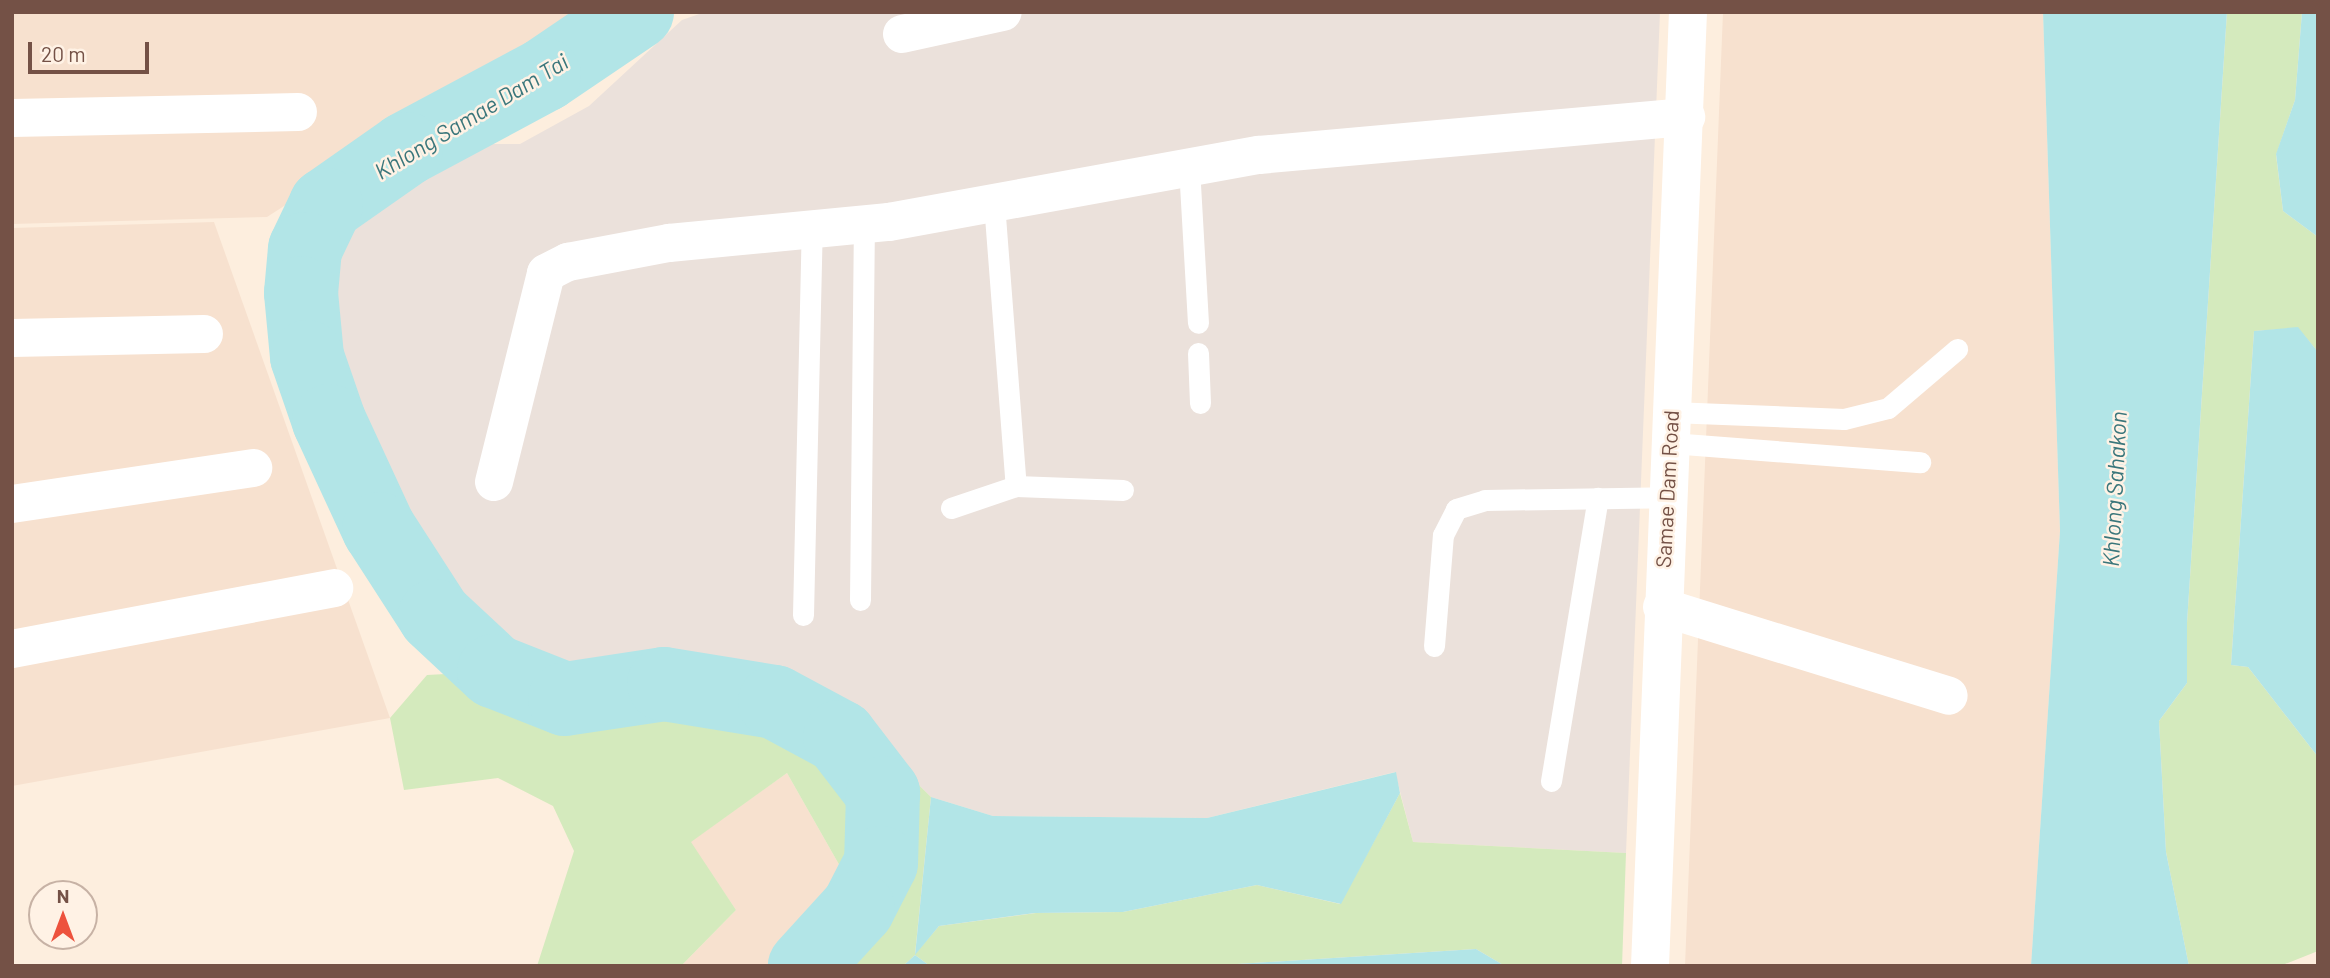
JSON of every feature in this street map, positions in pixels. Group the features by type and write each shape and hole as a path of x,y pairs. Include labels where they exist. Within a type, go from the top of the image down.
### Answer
{"street":[{"path":"902,34 1003,12"},
{"name":"Samae Dam Road","path":"1650,966 1662,607 1686,117 1688,12"},
{"path":"12,118 298,111"},
{"path":"494,482 546,273 568,262 669,243 864,224 1259,155 1686,117"},
{"path":"12,338 204,334"},
{"path":"12,503 253,468"},
{"path":"12,649 334,588"},
{"path":"1662,607 1949,696"}],"lane":[{"path":"1189,167 1198,323"},
{"path":"993,203 1016,486"},
{"path":"860,600 864,224"},
{"path":"803,615 813,229"},
{"path":"1671,427 1844,419 1888,408 1956,349"},
{"path":"1198,353 1200,402"},
{"path":"1671,427 1920,462"},
{"path":"951,508 1016,486 1123,490"},
{"path":"1434,646 1443,535 1456,509 1485,500 1667,497"},
{"path":"1551,781 1598,498"}],"shaded area":[{"path":"12,12 584,12 267,217 12,224"},
{"path":"705,12 1660,12 1626,853 1413,842 1395,772 1207,818 993,816 931,797 843,710 617,670 521,670 462,616 331,384 327,331 338,224 475,144 520,144 589,106 682,20"},
{"path":"1723,12 2043,12 2060,531 2031,966 1685,966"},
{"path":"214,222 390,718 12,786 12,228"},
{"path":"787,773 841,868 836,908 783,966 681,966 736,910 690,842"}],"green space":[{"path":"2227,12 2302,12 2295,100 2276,155 2283,211 2318,237 2318,352 2298,328 2254,331 2231,665 2248,667 2318,757 2318,951 2280,966 2189,966 2166,852 2159,721 2187,683 2187,623"},
{"path":"521,670 740,671 843,710 931,797 915,954 939,926 1036,913 1123,912 1257,885 1340,904 1400,793 1413,842 1626,853 1622,966 1505,966 1476,949 1206,966 930,966 915,955 903,966 783,966 836,908 841,868 787,773 691,842 736,910 681,966 537,966 574,851 553,806 498,778 404,790 390,718 427,675"}],"water":[{"name":"Khlong Sahakon","path":"2043,12 2227,12 2187,623 2187,683 2159,721 2166,852 2189,966 2031,966 2060,531"},
{"path":"2302,12 2318,12 2318,237 2283,211 2276,154 2295,100"},
{"path":"2298,327 2318,352 2318,757 2248,667 2231,665 2254,331"},
{"path":"1396,772 1400,793 1341,904 1257,885 1123,912 1035,913 939,926 915,955 931,797 993,816 1207,818"},
{"path":"1476,949 1505,966 1206,966"},
{"path":"915,955 930,966 903,966"}],"waterway":[{"name":"Khlong Samae Dam Tai","path":"637,12 544,75 406,149 326,205 305,249 301,293 307,357 329,421 379,529 435,616 494,671 565,699 664,684 775,702 840,737 883,793 881,863 858,908 805,966"}]}
